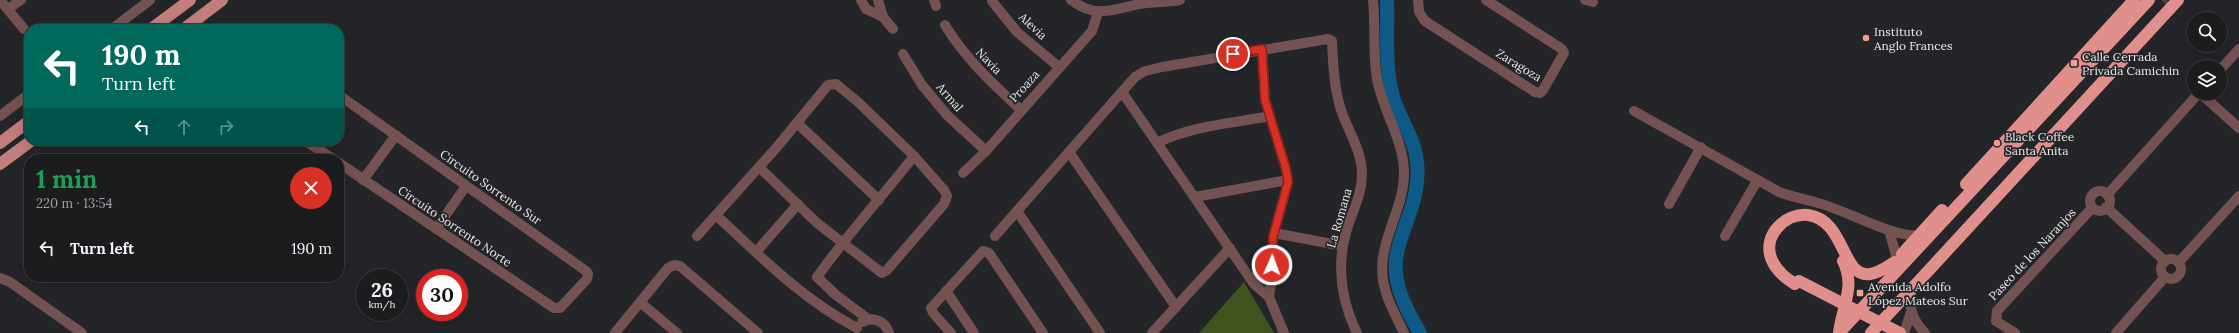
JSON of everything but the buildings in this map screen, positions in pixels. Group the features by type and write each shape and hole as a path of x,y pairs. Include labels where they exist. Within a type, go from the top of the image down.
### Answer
{"highway":[{"path":"1849,322 1857,304 1918,235 2134,0"},
{"path":"1839,333 2149,0"},
{"path":"1871,333 2178,0"},
{"path":"1863,333 2164,3"},
{"path":"1896,260 1874,273 1860,272 1851,264 1834,231 1826,221 1814,216 1797,216 1788,219 1779,226 1772,236 1770,250 1776,269 1786,278 1900,333"},
{"path":"1839,333 1842,312 1848,295 1850,281 1848,270 1829,234 1820,225 1808,221 1800,221 1784,229 1776,246 1777,257 1783,266 1797,283 1889,333"}],"main road":[{"path":"158,24 190,0"},
{"path":"191,24 222,0"},
{"path":"0,143 24,125"},
{"path":"0,164 24,146"}],"street":[{"path":"0,0 24,29"},
{"path":"8,9 20,0"},
{"path":"119,24 150,0"},
{"path":"861,0 866,9 883,17"},
{"path":"878,0 883,17 893,29"},
{"path":"1071,0 1083,8 1098,12 1180,0"},
{"path":"1373,0 1376,74 1382,101 1398,140 1404,171 1401,201 1384,250 1382,279 1388,298 1404,333"},
{"name":"Zaragoza","path":"1418,0 1419,12 1425,21 1540,93 1548,83 1564,53 1562,49 1486,0"},
{"name":"Alevia","path":"992,1 1017,32 1060,67"},
{"name":"Proaza","path":"962,173 986,151 1092,31 1098,12"},
{"name":"Navia","path":"944,25 956,44 977,68 1021,110"},
{"name":"La Romana","path":"1262,49 1328,39 1332,41 1336,91 1341,110 1359,155 1362,171 1359,198 1343,246 1341,274 1346,304 1357,333"},
{"path":"995,236 1134,78 1152,69 1262,49 1263,80 1270,116 1288,180 1274,233 1269,297"},
{"path":"2227,62 2239,49"},
{"name":"Armal","path":"903,54 922,85 947,115 986,151"},
{"path":"697,236 759,167 828,85 833,83 858,102 914,156 944,190 947,196 944,204 885,272 879,272 798,204 759,167"},
{"path":"1122,92 1254,284 1269,297 1284,333"},
{"path":"0,116 24,98"},
{"name":"Circuito Sorrento Sur","path":"344,99 586,270 588,274 587,279 557,309"},
{"path":"2107,194 2194,100"},
{"path":"2208,100 2239,128"},
{"path":"1634,111 1701,147 1757,181 1793,198 1818,203 1909,236 1918,235"},
{"path":"1157,143 1171,136 1192,130 1270,116"},
{"path":"797,123 879,200"},
{"path":"363,180 396,135"},
{"path":"313,146 325,154"},
{"path":"1669,204 1701,147"},
{"path":"1069,152 1176,307"},
{"path":"889,333 883,324 875,320 868,319 817,277 842,242 879,200 914,156"},
{"name":"Circuito Sorrento Norte","path":"344,167 557,309"},
{"path":"1194,197 1288,180"},
{"path":"1725,236 1757,181"},
{"path":"436,229 466,186"},
{"path":"2103,192 2107,194 2109,199 2106,208 2100,211 2092,208 2090,201 2094,193 2103,192"},
{"path":"2165,261 2161,269 2165,277 2171,279 2176,277 2180,273 2179,262 2239,196"},
{"path":"756,252 798,204"},
{"name":"Paseo de los Naranjos","path":"2015,333 1996,321 1997,311 2092,208"},
{"path":"2106,208 2165,261 2174,260 2179,262"},
{"path":"1017,211 1100,333"},
{"path":"716,214 756,252 812,299 856,331 862,322 868,319"},
{"path":"1890,230 1896,260"},
{"path":"1274,233 1343,246"},
{"path":"1152,333 1230,248"},
{"path":"951,333 932,310 933,305 980,252 986,251 1043,333"},
{"path":"615,333 668,268 674,265 680,266 758,333"},
{"path":"2116,333 2165,277"},
{"path":"0,278 10,282 82,333"},
{"path":"1904,333 1911,312 1910,299 1912,288"},
{"path":"946,291 970,331"},
{"path":"640,304 677,333"},
{"path":"1911,312 1922,333"}],"green space":[{"path":"1244,282 1274,333 1199,333"}],"waterway":[{"path":"1387,0 1387,50 1391,88 1397,108 1414,146 1418,175 1417,187 1397,253 1396,274 1405,305 1420,333"}],"tunnel":[{"path":"2164,3 2167,0"}],"place":[{"name":"Instituto Anglo Frances","path":"1866,38"},
{"name":"Calle Cerrada Privada Camichin","path":"2074,63"},
{"name":"Black Coffee Santa Anita","path":"1997,143"},
{"name":"Avenida Adolfo López Mateos Sur","path":"1860,293"}],"route":[{"path":"1233,54 1262,49 1265,100 1286,169 1288,182 1277,217 1273,237 1272,265"}]}
